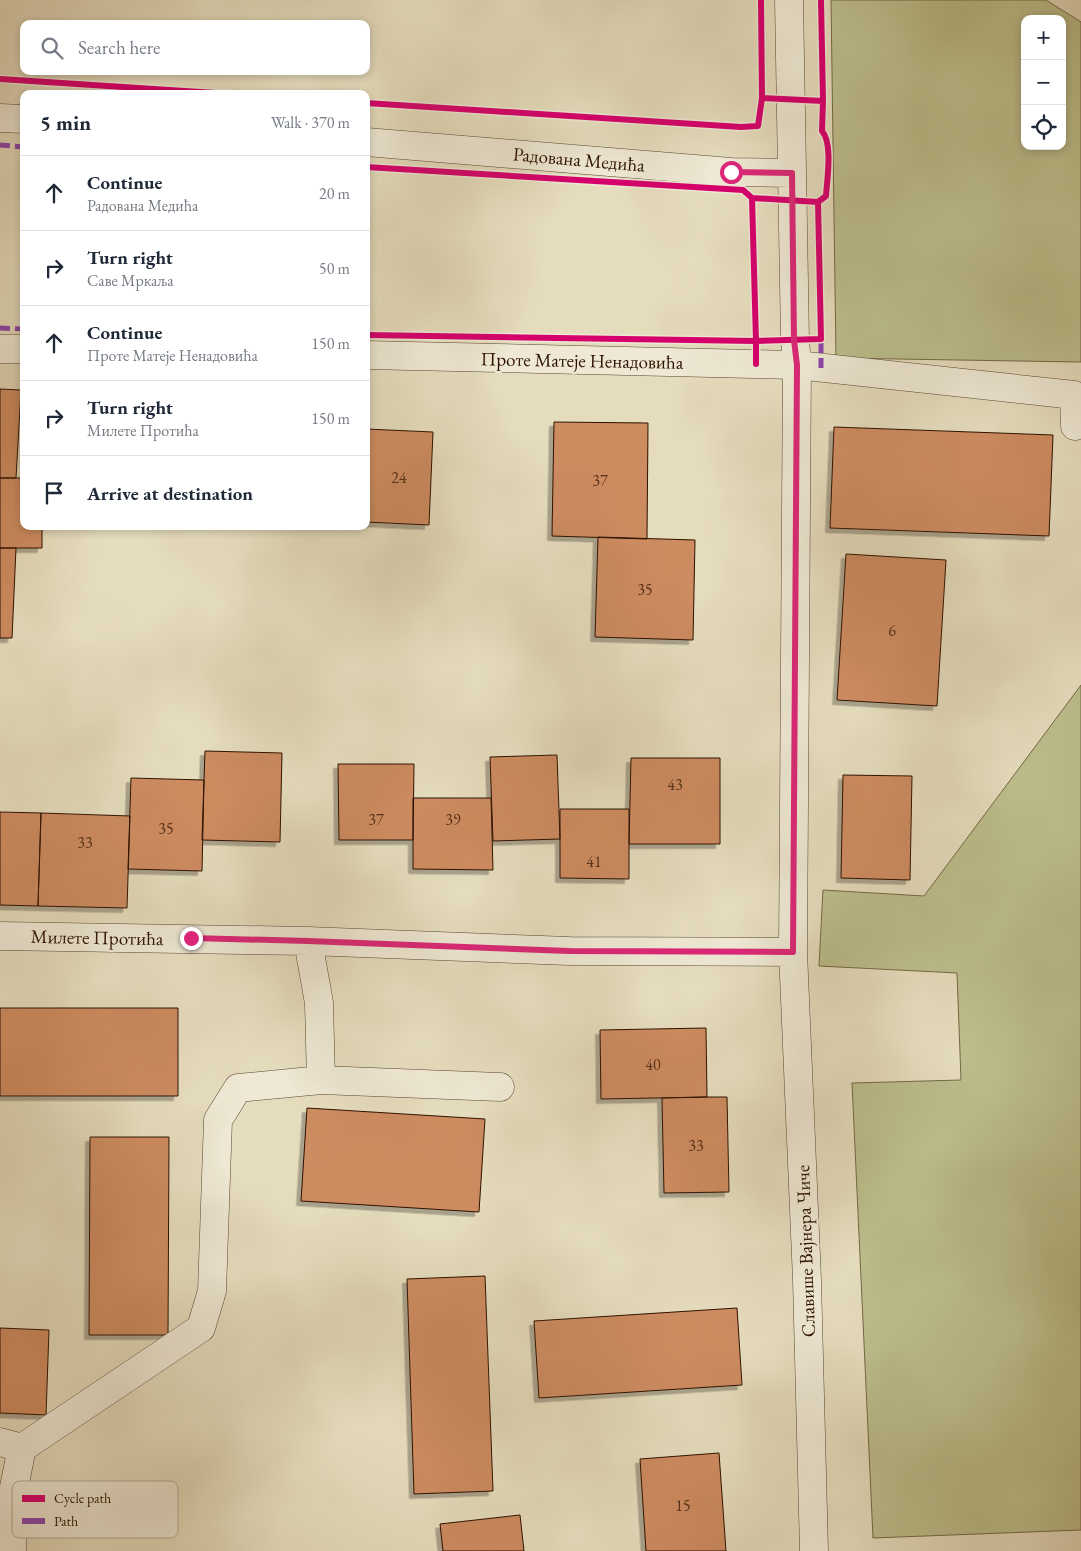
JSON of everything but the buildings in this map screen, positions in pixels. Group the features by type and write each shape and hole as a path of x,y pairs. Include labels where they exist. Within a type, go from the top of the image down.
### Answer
{"street":[{"path":"790,0 794,340 797,365 793,952"},
{"path":"0,118 20,119"},
{"name":"Радована Медића","path":"370,142 731,172 792,173"},
{"path":"0,349 20,349"},
{"name":"Проте Матеје Ненадовића","path":"370,355 797,365 1074,395 1075,426"},
{"name":"Милете Протића","path":"0,936 308,941 569,951 793,952"},
{"path":"308,941 319,1003 321,1080"},
{"name":"Славише Вајнера Чиче","path":"793,952 807,1280 814,1551"},
{"path":"12,1551 11,1445 201,1328 212,1291 218,1120 238,1088 321,1080 500,1088"}],"green space":[{"path":"831,0 1046,0 1081,22 1081,362 836,358"},
{"path":"1081,685 1081,1530 873,1538 852,1083 961,1080 957,973 819,966 823,890 924,896"}],"marked path":[{"path":"0,145 20,147"},
{"path":"0,328 20,329"},
{"path":"821,339 821,368"}],"cycle path":[{"path":"761,0 762,98"},
{"path":"821,0 823,101"},
{"path":"0,79 169,90"},
{"path":"370,103 741,127 758,126 762,98 823,101 822,131 827,144 829,162 826,196 818,202 752,198 743,190 370,167"},
{"path":"752,198 756,341 821,339 818,202"},
{"path":"370,335 756,341 756,364"}],"route":[{"path":"191,938 569,951 793,952 797,365 794,340 792,173 731,172"}]}
